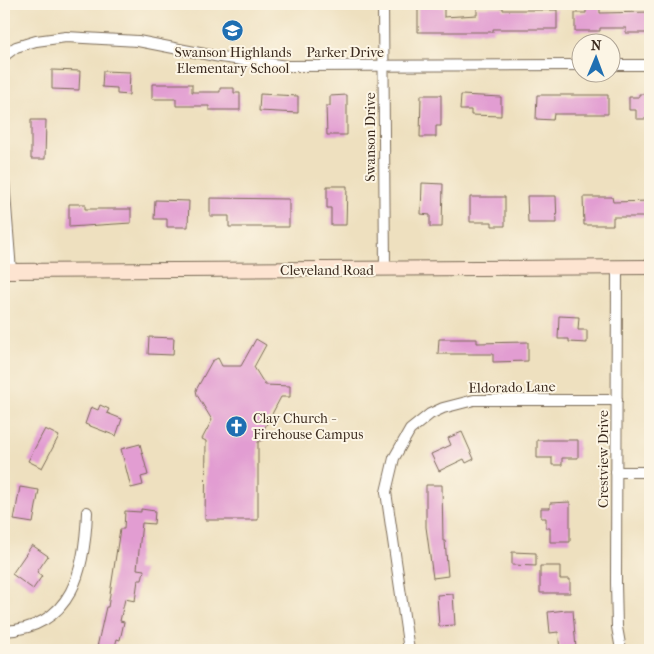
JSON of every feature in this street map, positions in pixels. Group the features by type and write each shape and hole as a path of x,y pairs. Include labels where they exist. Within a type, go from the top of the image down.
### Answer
{"main road":[{"name":"Cleveland Road","path":"7,271 650,267"}],"street":[{"name":"Swanson Drive","path":"383,4 385,270"},
{"name":"Parker Drive","path":"4,56 16,47 36,41 66,37 138,41 264,64 383,67 572,65"},
{"path":"622,65 650,65"},
{"path":"4,181 7,271"},
{"name":"Crestview Drive","path":"617,267 617,610 621,650"},
{"name":"Eldorado Lane","path":"409,650 386,492 394,458 400,445 419,422 443,408 474,400 616,400"},
{"path":"616,472 650,472"},
{"path":"4,631 27,628 44,621 58,610 67,599 80,568 87,512"}],"building":[{"path":"586,4 600,4 600,13 650,12 650,33 626,33 626,28 600,28 600,31 575,31 575,13 586,13"},
{"path":"418,7 444,7 444,17 477,15 477,7 503,7 503,10 557,10 557,29 493,29 493,32 418,32"},
{"path":"52,70 80,71 79,90 52,89"},
{"path":"103,71 130,72 129,95 117,94 117,88 102,87"},
{"path":"152,84 192,84 192,92 220,92 220,88 234,88 234,93 240,93 240,110 209,110 209,106 176,106 176,99 152,99"},
{"path":"260,94 298,96 298,113 259,111"},
{"path":"639,94 650,94 650,119 636,119 636,110 629,110 629,97 639,97"},
{"path":"347,95 347,135 327,135 326,106 330,106 330,96"},
{"path":"421,95 441,95 441,126 436,126 436,137 420,137"},
{"path":"461,95 501,97 501,116 471,115 471,110 460,110"},
{"path":"537,95 608,95 608,114 554,114 553,120 536,119"},
{"path":"31,120 46,120 45,159 31,159"},
{"path":"422,183 443,184 442,227 430,227 430,215 421,214"},
{"path":"327,186 347,186 346,225 331,225 331,208 327,208"},
{"path":"527,196 556,196 557,223 528,223"},
{"path":"470,197 505,197 505,226 492,226 492,222 470,222"},
{"path":"583,197 612,197 613,202 650,201 650,217 613,217 613,225 584,225"},
{"path":"210,198 289,199 289,227 229,227 229,216 210,216"},
{"path":"155,200 189,201 188,227 167,227 167,219 154,219"},
{"path":"69,204 85,204 85,209 131,209 131,223 69,227"},
{"path":"559,316 579,317 578,330 587,330 587,343 569,342 569,339 558,339"},
{"path":"149,337 174,338 173,355 148,354"},
{"name":"Clay Church - Firehouse Campus","path":"256,339 266,345 254,367 265,385 290,386 290,397 281,397 263,431 267,438 258,442 258,520 205,520 206,441 202,439 212,420 196,390 212,361 218,358 222,366 241,366"},
{"path":"439,339 477,339 477,343 528,342 528,361 493,362 493,354 438,354"},
{"path":"100,405 109,409 107,413 122,419 116,436 85,424 91,407 98,410"},
{"path":"45,429 59,436 42,468 28,461"},
{"path":"462,432 474,459 466,463 464,459 439,471 431,454 451,445 448,438"},
{"path":"537,440 578,440 578,458 562,458 562,465 552,465 552,458 537,458"},
{"path":"140,444 148,475 141,477 143,485 131,488 121,449"},
{"path":"426,485 442,485 443,541 445,541 448,576 433,578 426,527"},
{"path":"20,487 39,490 33,523 14,520"},
{"path":"570,502 570,542 550,542 550,528 546,528 546,518 541,518 541,508 550,508 550,503"},
{"path":"141,509 155,511 154,524 142,523 137,569 144,570 142,580 138,580 135,601 125,599 120,621 124,622 120,640 117,639 114,650 97,647 106,607 108,607 120,529 124,529 125,511 141,512"},
{"path":"32,545 48,556 37,572 42,576 33,589 12,574"},
{"path":"512,552 536,553 536,566 512,565"},
{"path":"540,566 560,566 560,579 570,579 570,593 540,593"},
{"path":"453,594 455,625 439,626 437,595"},
{"path":"573,610 576,649 560,650 558,632 550,633 548,612"}],"place":[{"name":"Swanson Highlands Elementary School","path":"233,30"},
{"name":"Clay Church - Firehouse Campus","path":"237,426"}]}
